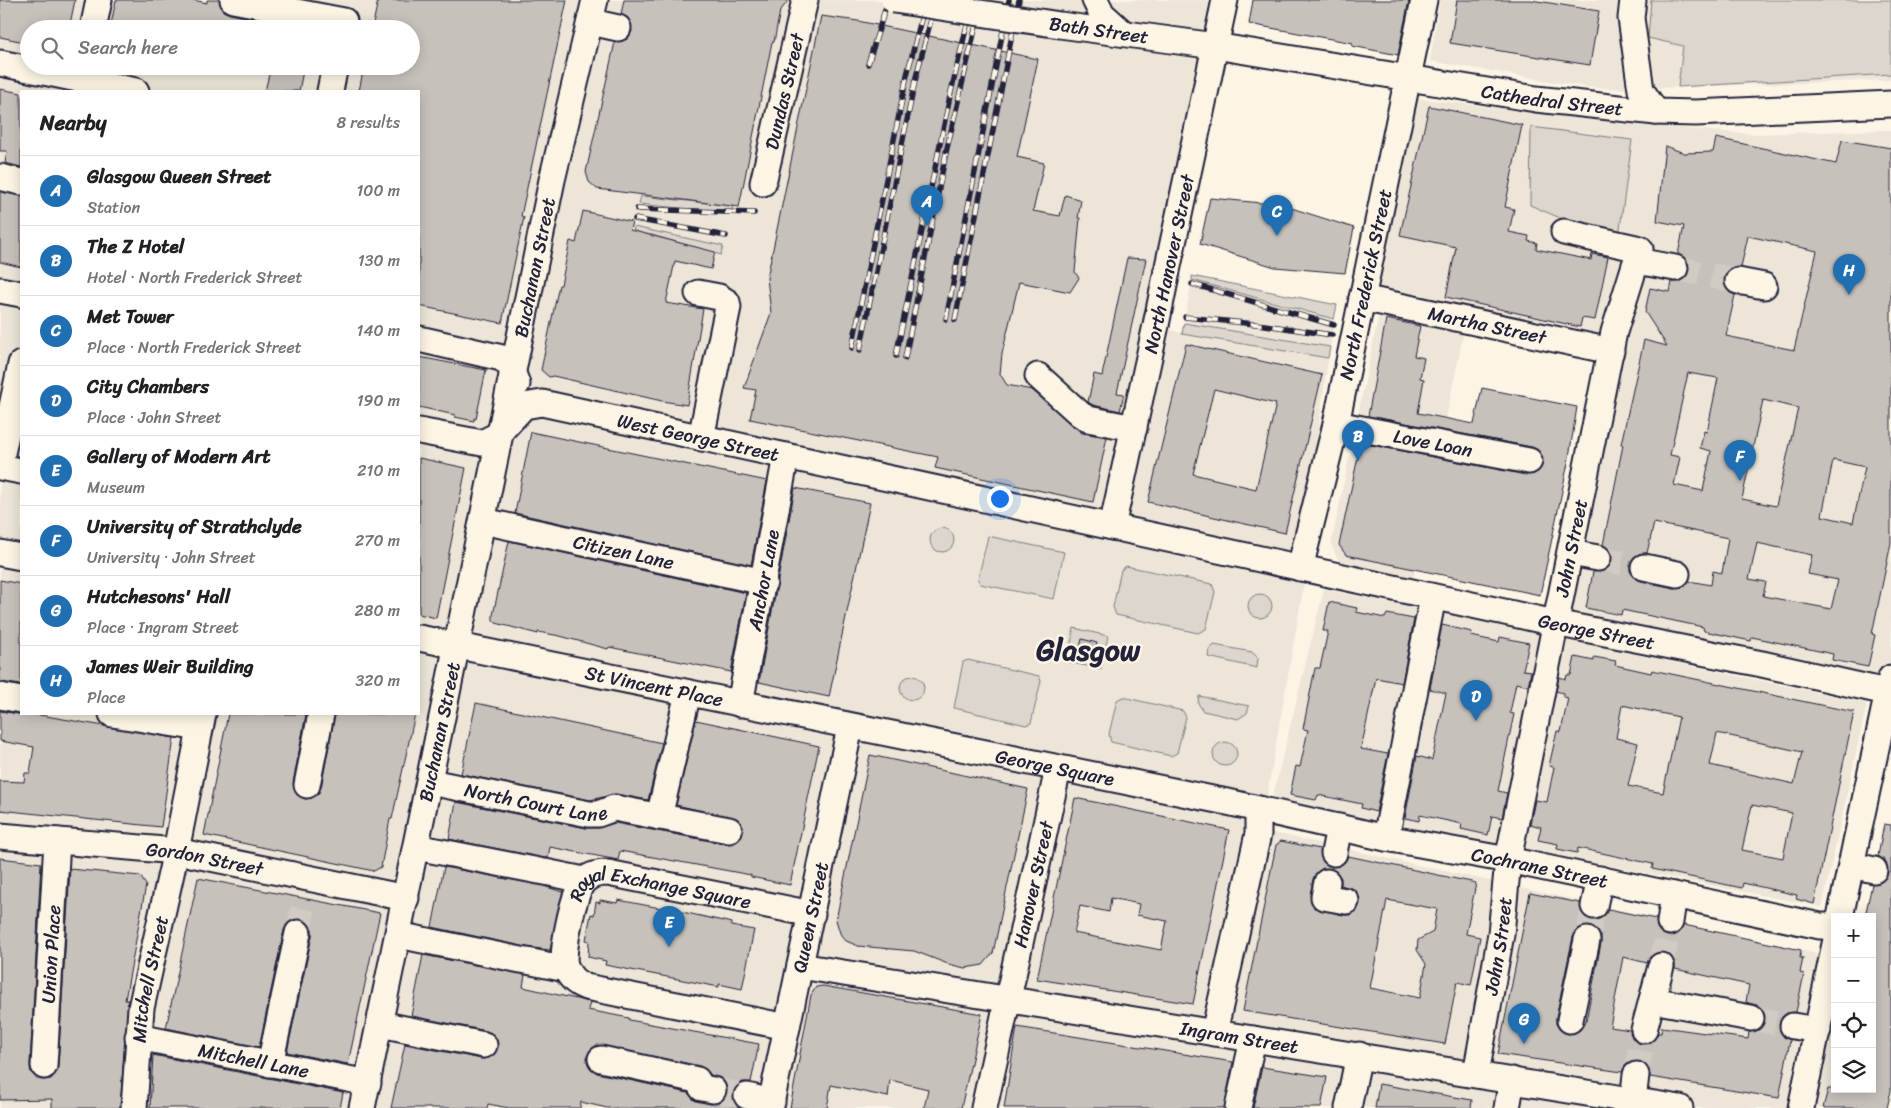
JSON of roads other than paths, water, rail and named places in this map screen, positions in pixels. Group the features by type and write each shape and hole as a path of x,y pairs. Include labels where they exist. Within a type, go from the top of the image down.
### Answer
{"street":[{"path":"95,20 99,0"},
{"path":"233,0 345,17"},
{"name":"Dundas Street","path":"763,183 805,0"},
{"name":"Bath Street","path":"894,0 1216,46"},
{"path":"1094,0 1102,14 1124,34"},
{"name":"North Hanover Street","path":"1112,527 1225,0"},
{"name":"North Frederick Street","path":"1300,568 1336,424 1424,0"},
{"path":"1633,0 1631,18 1641,90 1656,112"},
{"path":"593,11 618,28"},
{"name":"Buchanan Street","path":"362,1108 502,429 521,362 549,181 593,11"},
{"name":"Cathedral Street","path":"1216,46 1536,99 1656,112 1696,113 1891,104"},
{"path":"0,63 20,67"},
{"path":"62,75 132,90"},
{"path":"330,90 333,75"},
{"path":"0,177 20,182"},
{"path":"1564,232 1640,249 1637,261 1675,268"},
{"name":"John Street","path":"1476,1074 1501,934 1508,860 1614,332 1637,261"},
{"path":"1738,281 1764,286"},
{"path":"0,290 20,294"},
{"path":"698,293 719,297 727,302 728,307 701,438"},
{"name":"Martha Street","path":"1362,298 1611,350"},
{"path":"420,339 521,362 522,389 542,403"},
{"path":"20,376 4,422 0,465 20,471"},
{"path":"1038,376 1088,419 1134,428"},
{"path":"420,431 482,443 490,441 524,406 542,403"},
{"name":"West George Street","path":"542,403 1112,527"},
{"name":"Love Loan","path":"1336,424 1529,462"},
{"name":"Anchor Lane","path":"740,704 786,456"},
{"name":"Citizen Lane","path":"483,521 764,582"},
{"path":"1112,527 1300,568"},
{"path":"0,553 20,557"},
{"path":"1570,553 1598,558"},
{"path":"1644,567 1677,574"},
{"name":"George Street","path":"1300,568 1556,623 1890,688"},
{"path":"1386,838 1433,597"},
{"name":"St Vincent Place","path":"420,638 850,727"},
{"path":"1842,913 1863,867 1890,688"},
{"path":"659,817 688,693"},
{"path":"0,696 20,700"},
{"path":"125,715 201,721"},
{"path":"307,785 321,715"},
{"name":"Mitchell Street","path":"134,1108 141,1008 176,851 201,721"},
{"name":"George Square","path":"850,727 1258,809"},
{"name":"Queen Street","path":"771,1105 850,727"},
{"name":"Hanover Street","path":"984,1108 1058,769"},
{"name":"North Court Lane","path":"430,782 589,814 598,814 614,808 729,830"},
{"path":"1214,1032 1258,834 1258,809"},
{"name":"Cochrane Street","path":"1258,809 1386,838 1508,860 1674,895 1831,934"},
{"path":"1334,853 1339,827"},
{"name":"Gordon Street","path":"0,836 176,851 307,888 406,898"},
{"name":"Union Place","path":"44,1066 57,842"},
{"path":"416,847 584,880"},
{"name":"Royal Exchange Square","path":"566,969 564,961 565,948 578,890 584,880 597,874 608,872 812,914"},
{"path":"1594,906 1600,879"},
{"path":"1327,882 1324,897 1346,901"},
{"path":"1670,922 1674,895"},
{"path":"270,1064 298,933"},
{"path":"398,935 566,969 573,980 586,987 787,1027"},
{"path":"1570,1020 1587,940"},
{"path":"1801,1108 1818,1030 1831,941"},
{"name":"Ingram Street","path":"800,966 1476,1074 1645,1104 1680,1108"},
{"path":"1644,1030 1661,966"},
{"path":"1652,1000 1751,1018"},
{"path":"380,1024 484,1048"},
{"path":"1793,1026 1818,1030"},
{"name":"Mitchell Lane","path":"138,1037 368,1083"},
{"path":"1238,1108 1253,1039"},
{"path":"1348,1108 1359,1056"},
{"path":"601,1059 696,1080 702,1088 713,1090"},
{"path":"1636,1075 1645,1104"},
{"path":"1507,1108 1512,1080"},
{"path":"747,1096 771,1105"}],"tunnel":[{"path":"1675,268 1738,281"},
{"path":"1598,558 1644,567"},
{"path":"298,933 305,899"},
{"path":"1587,940 1594,906"},
{"path":"1661,966 1670,922"},
{"path":"1751,1018 1793,1026"},
{"path":"1636,1075 1644,1030"},
{"path":"713,1090 747,1096"}],"railway":[{"path":"868,64 888,0"},
{"path":"852,348 907,75 926,0"},
{"path":"860,350 915,81 936,0"},
{"path":"896,356 950,96 973,0"},
{"path":"905,358 947,148 982,0"},
{"path":"946,319 1009,0"},
{"path":"955,320 1019,0"},
{"path":"637,209 754,213"},
{"path":"635,219 726,236"},
{"path":"1192,284 1334,325"},
{"path":"1185,317 1265,325 1332,335"}],"place":[{"name":"Glasgow Queen Street","path":"927,226"},
{"name":"Met Tower","path":"1277,236"},
{"name":"James Weir Building","path":"1849,295"},
{"name":"The Z Hotel","path":"1358,461"},
{"name":"University of Strathclyde","path":"1740,481"},
{"name":"City Chambers","path":"1476,721"},
{"name":"Gallery of Modern Art","path":"669,947"},
{"name":"Hutchesons' Hall","path":"1524,1044"}],"district":[{"name":"Glasgow","path":"1088,650"}]}
